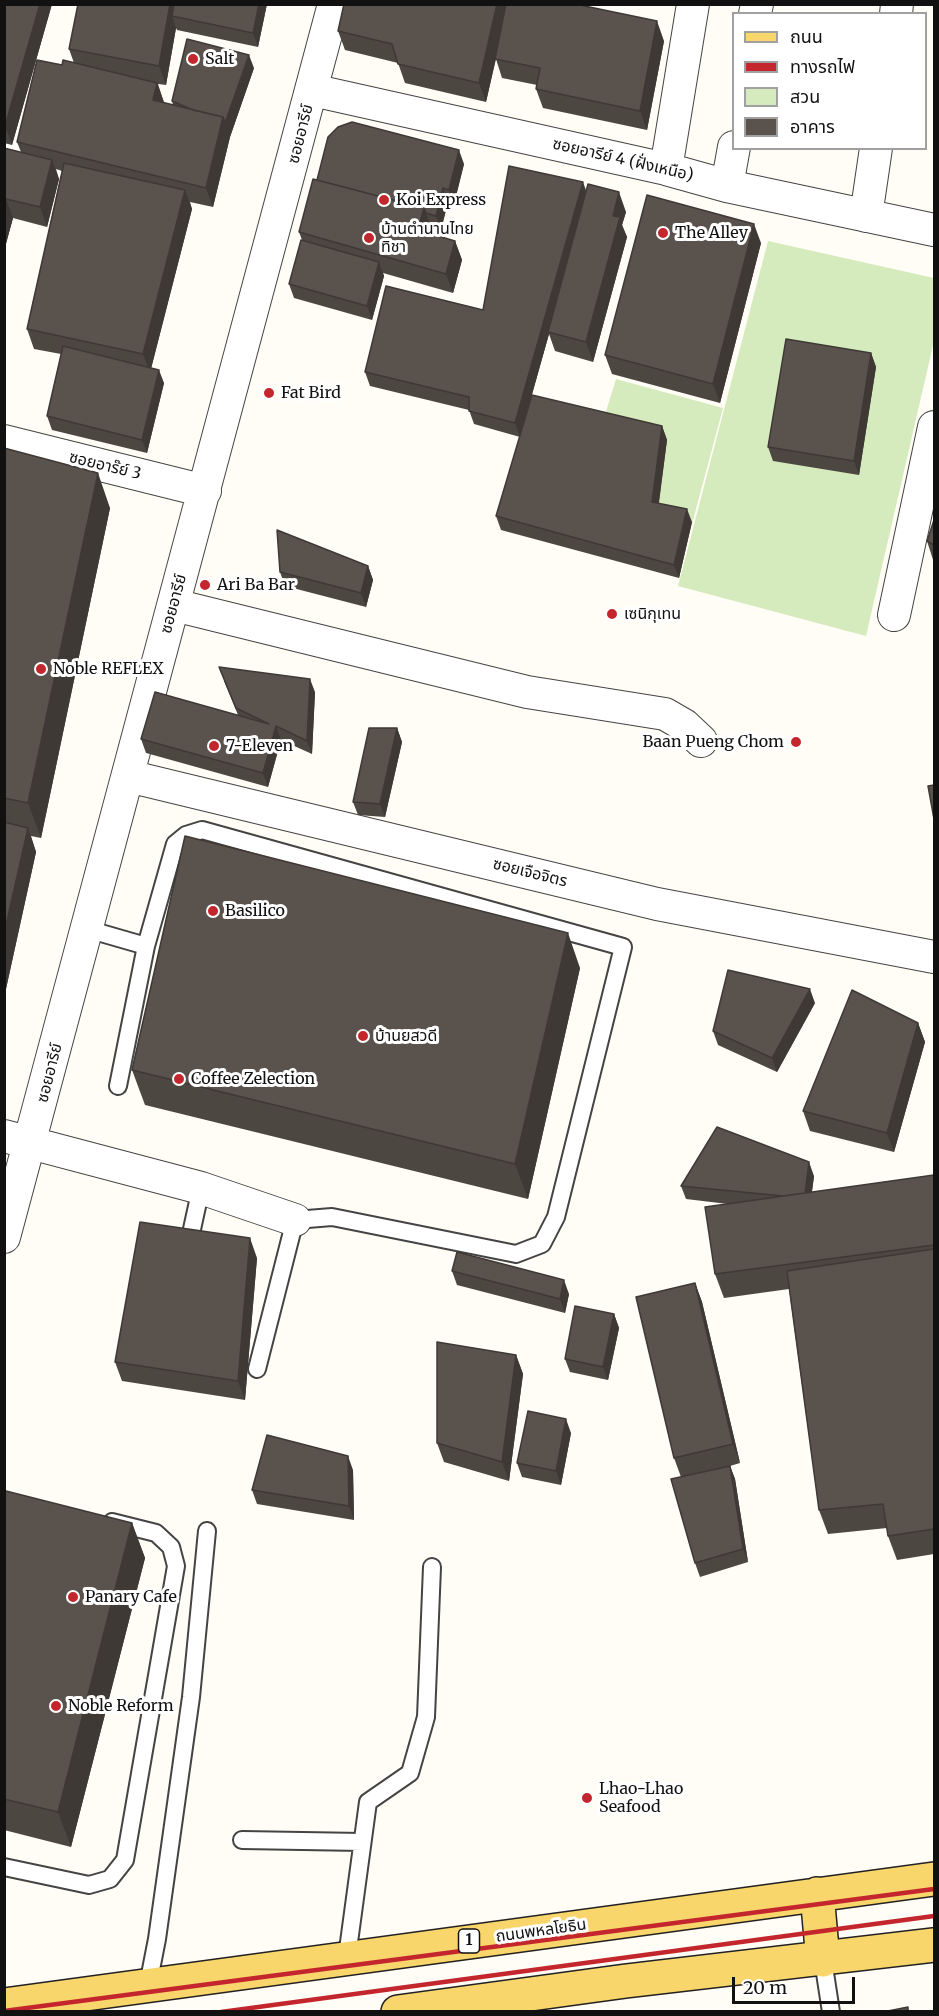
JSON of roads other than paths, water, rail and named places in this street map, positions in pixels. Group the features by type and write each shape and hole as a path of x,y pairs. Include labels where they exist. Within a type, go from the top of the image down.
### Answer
{"main road":[{"name":"ถนนพหลโยธิน","path":"4,2005 934,1879"},
{"path":"817,1894 823,1960"},
{"path":"399,2012 626,1981 823,1960 934,1945"}],"street":[{"name":"ซอยอารีย์","path":"4,1237 18,1140 87,929 334,4"},
{"path":"666,169 693,4"},
{"name":"ซอยอารีย์ 4 (ฝั่งเหนือ)","path":"312,90 666,169 727,186 934,230"},
{"path":"727,186 733,150"},
{"path":"866,216 876,150"},
{"path":"894,615 934,427"},
{"name":"ซอยอาร๊ย์ 3","path":"4,441 204,491"},
{"path":"174,605 527,692 665,714 684,725 701,741"},
{"name":"ซอยเจือจิตร","path":"128,776 657,904 934,957"},
{"path":"18,1140 201,1188 295,1220"}],"lane":[{"path":"118,1086 146,946 175,844 186,835 202,831 623,947 556,1217 542,1244 516,1254 332,1217 295,1220 257,1369"},
{"path":"87,929 146,946"},
{"path":"184,1266 201,1188"},
{"path":"4,1868 89,1885 110,1879 125,1860 176,1566 171,1547 156,1533 98,1518"},
{"path":"148,1984 190,1697 207,1531"},
{"path":"346,1957 354,1916 369,1802 410,1773 426,1717 432,1567"},
{"path":"242,1840 362,1842"},
{"path":"823,1960 831,2012"}],"railway":[{"path":"4,2011 934,1889"},
{"path":"221,2012 934,1916"}],"place":[{"name":"Salt","path":"193,59"},
{"name":"Koi Express","path":"384,200"},
{"name":"The Alley","path":"663,233"},
{"name":"บ้านตำนานไทย ทิชา","path":"369,238"},
{"name":"Fat Bird","path":"269,393"},
{"name":"Ari Ba Bar","path":"205,585"},
{"name":"เซนิกุเทน","path":"612,614"},
{"name":"Noble REFLEX","path":"41,669"},
{"name":"Baan Pueng Chom","path":"796,742"},
{"name":"7-Eleven","path":"214,746"},
{"name":"Basilico","path":"213,911"},
{"name":"บ้านยสวดี","path":"363,1036"},
{"name":"Coffee Zelection","path":"179,1079"},
{"name":"Panary Cafe","path":"73,1597"},
{"name":"Noble Reform","path":"56,1706"},
{"name":"Lhao-Lhao Seafood","path":"587,1798"}]}
